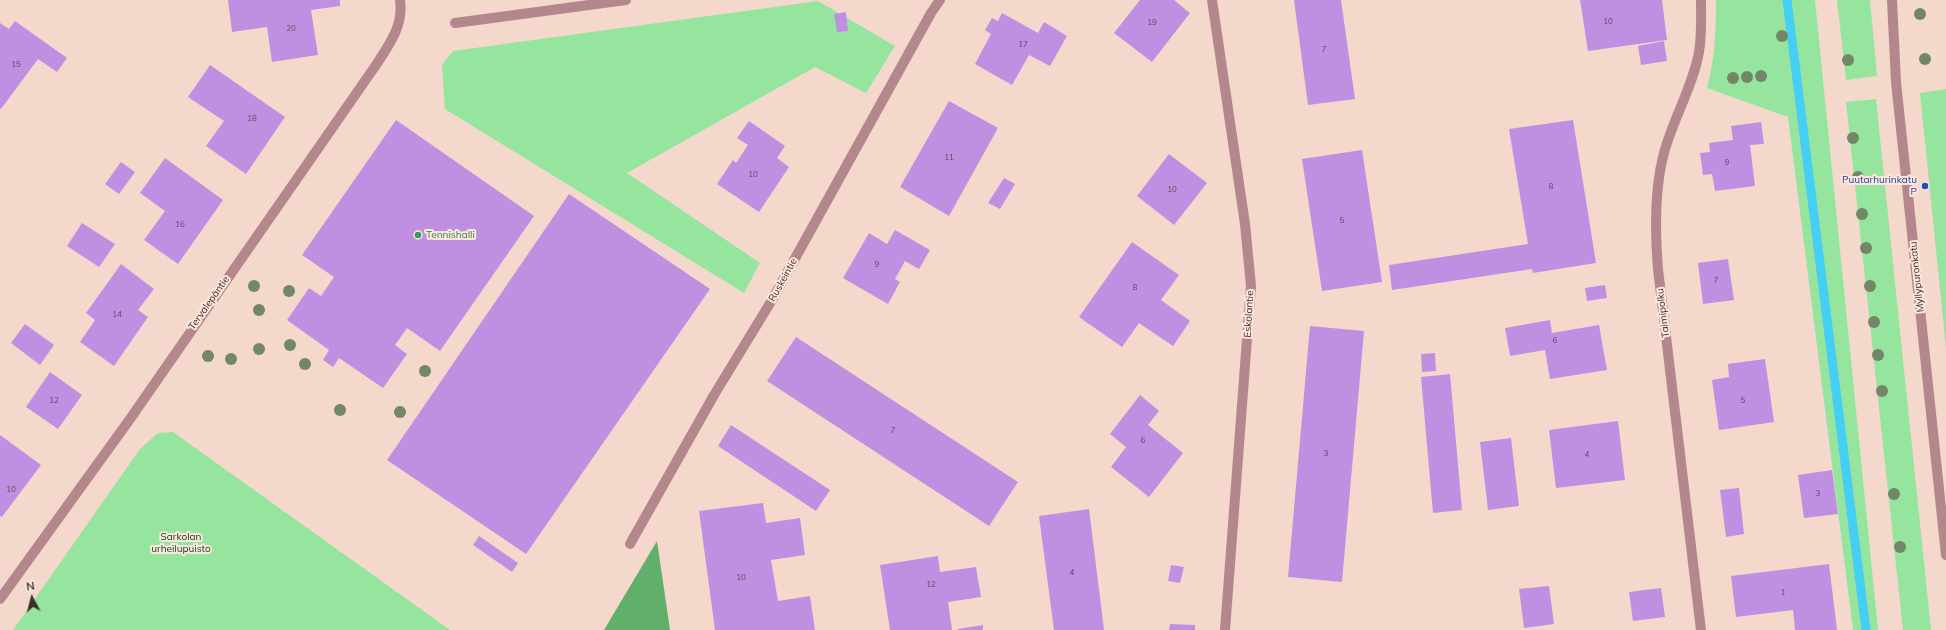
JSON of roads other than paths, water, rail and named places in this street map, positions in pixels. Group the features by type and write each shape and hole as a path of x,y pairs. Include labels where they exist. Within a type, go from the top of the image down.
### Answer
{"street":[{"name":"Tervalepäntie","path":"0,599 130,419 376,65 391,41 399,22 402,10 400,0"},
{"path":"455,23 626,0"},
{"name":"Ruskeintie","path":"630,544 714,395 772,300 931,13 940,0"},
{"name":"Eskolantie","path":"1212,0 1245,224 1251,286 1225,630"},
{"name":"Taimipolku","path":"1701,0 1699,52 1694,73 1677,114 1664,154 1655,229 1658,269 1701,630"},
{"name":"Myllypuronkatu","path":"1892,0 1896,82 1946,554"}],"waterway":[{"path":"1787,0 1866,630"}],"place":[{"name":"Puutarhurinkatu P","path":"1925,186"},
{"name":"Tennishalli","path":"418,235"}],"park label":[{"name":"Sarkolan urheilupuisto","path":"181,542"}]}
